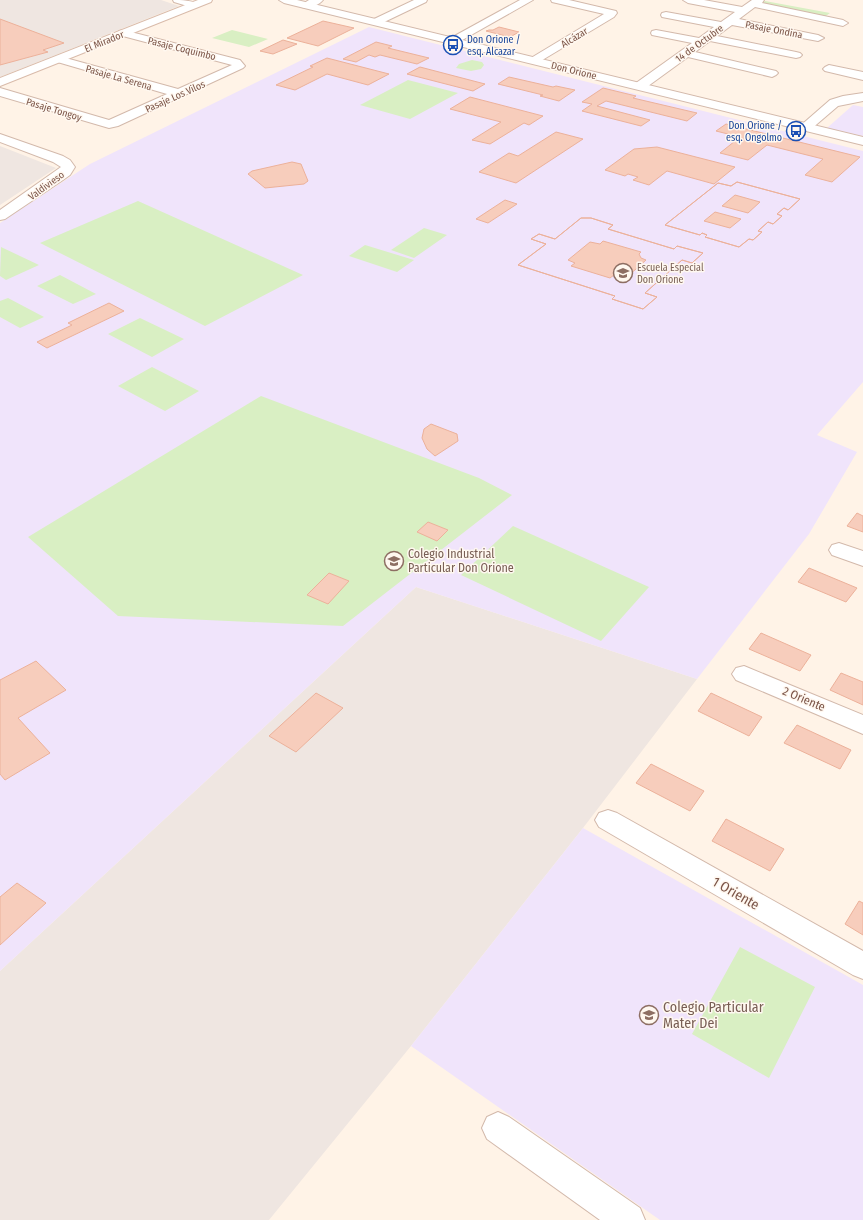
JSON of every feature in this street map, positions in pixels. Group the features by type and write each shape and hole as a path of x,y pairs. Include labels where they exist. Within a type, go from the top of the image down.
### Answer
{"street":[{"path":"178,0 194,5"},
{"name":"El Mirador","path":"0,82 207,0"},
{"name":"Don Orione","path":"284,0 863,141"},
{"path":"306,5 318,0"},
{"path":"376,22 422,0"},
{"path":"453,41 528,0"},
{"name":"Alcázar","path":"535,60 612,13 556,0"},
{"path":"688,0 752,5 843,23"},
{"path":"777,0 835,12 827,19"},
{"name":"14 de Octubre","path":"640,86 752,5"},
{"name":"Pasaje Ondina","path":"666,15 727,23 818,38"},
{"name":"Pasaje Coquimbo","path":"123,33 236,62 239,65"},
{"path":"656,33 704,39 796,55"},
{"path":"686,53 772,72"},
{"name":"Pasaje La Serena","path":"58,59 180,94"},
{"name":"Pasaje Los Vilos","path":"109,124 180,94 237,68 239,65"},
{"path":"830,69 863,76"},
{"name":"Pasaje Tongoy","path":"0,92 109,124"},
{"path":"805,127 834,103 843,100 863,98"},
{"name":"Valdivieso","path":"0,138 58,160 65,163 68,167 65,172 0,216"},
{"path":"839,550 863,559"},
{"name":"2 Oriente","path":"744,674 863,725"},
{"name":"1 Oriente","path":"608,820 863,966"},
{"path":"498,1128 628,1220"}],"shaded area":[{"path":"0,0 161,0 179,6 0,77"},
{"name":"Colegio Industrial Particular Don Orione","path":"369,27 863,151 863,382 817,435 857,452 809,534 697,679 416,587 0,971 0,223 90,164"},
{"path":"853,105 863,107 863,136 827,128"},
{"path":"0,146 56,168 0,205"},
{"path":"416,587 697,679 583,828 411,1046 269,1220 0,1220 0,971"},
{"name":"Colegio Particular Mater Dei","path":"583,828 863,985 863,1220 660,1220 411,1046"}],"green space":[{"path":"765,1 830,13 823,18 758,5"},
{"path":"232,30 268,39 249,47 212,38"},
{"path":"472,60 482,62 484,65 481,69 471,71 456,68 459,64"},
{"path":"408,80 458,93 410,119 360,105"},
{"path":"138,201 303,275 205,326 40,243"},
{"path":"424,228 447,235 414,258 391,250"},
{"path":"365,245 414,260 397,272 349,256"},
{"path":"1,247 39,265 6,280 0,276"},
{"path":"60,275 96,294 73,304 37,286"},
{"path":"8,298 44,317 20,328 0,317 0,301"},
{"path":"140,318 184,339 152,357 108,334"},
{"path":"152,367 199,391 165,411 118,386"},
{"path":"261,396 479,478 512,495 343,626 118,616 28,537"},
{"path":"513,526 649,587 601,641 461,575"},
{"path":"740,947 815,987 769,1078 692,1034"}],"building":[{"path":"0,19 64,43 43,50 48,52 0,65"},
{"path":"323,21 354,28 318,46 287,38"},
{"path":"499,27 519,32 510,37 486,31"},
{"path":"283,40 297,44 273,54 260,51"},
{"path":"376,42 392,46 388,48 429,58 417,64 380,55 375,57 369,55 356,62 343,59"},
{"path":"327,58 389,74 368,85 327,74 295,90 276,85 313,67 310,66"},
{"path":"420,67 485,84 473,91 407,74"},
{"path":"509,77 553,87 556,86 575,90 559,101 540,96 543,95 498,84"},
{"path":"603,88 636,96 633,98 697,113 687,121 606,101 597,106 650,120 641,126 582,111 592,104 582,102"},
{"path":"470,97 543,116 529,125 524,123 490,144 472,140 501,122 450,109"},
{"path":"726,124 860,157 832,182 805,175 823,159 767,145 748,160 720,153 740,137 716,131"},
{"path":"556,132 583,139 516,183 479,172 509,153 518,156"},
{"path":"657,147 735,167 714,184 667,171 649,185 633,180 638,177 628,174 625,176 605,170 634,149"},
{"path":"292,162 301,164 308,181 304,184 265,188 248,174 252,171"},
{"path":"737,182 800,199 788,210 784,208 777,214 782,216 773,224 768,222 758,231 762,232 753,240 749,239 739,247 705,237 707,235 702,233 700,235 665,225 718,183 731,186","holes":["735,195 760,202 748,213 722,206"]},
{"path":"737,182 800,199 788,210 784,208 777,214 782,216 773,224 768,222 758,231 762,232 753,240 749,239 739,247 705,237 707,235 702,233 700,235 665,225 718,183 731,186"},
{"path":"505,200 517,204 488,223 476,219"},
{"path":"715,212 741,219 730,228 704,221"},
{"path":"581,218 591,218 613,225 608,229 674,249 677,246 703,253 692,263 682,260 645,293 657,297 643,309 612,299 615,296 518,265 546,244 531,239 539,234 555,239","holes":["603,241 641,252 639,254 641,258 646,260 627,277 614,275 610,278 571,266 575,263 568,260 590,242 600,244"]},
{"path":"581,218 591,218 613,225 608,229 674,249 677,246 703,253 692,263 682,260 645,293 657,297 643,309 612,299 615,296 518,265 546,244 531,239 539,234 555,239"},
{"path":"109,303 124,311 47,348 37,342 72,325 68,323"},
{"path":"431,424 457,434 458,441 435,456 427,449 422,438 424,429"},
{"path":"857,513 863,516 863,532 847,526"},
{"path":"428,522 448,530 437,541 417,532"},
{"path":"809,568 857,588 846,602 798,582"},
{"path":"329,573 349,581 328,604 307,595"},
{"path":"761,633 811,655 800,671 749,649"},
{"path":"36,661 66,690 18,718 50,753 5,780 0,774 0,680"},
{"path":"841,673 863,682 863,705 830,690"},
{"path":"316,693 343,708 296,752 269,736"},
{"path":"711,693 762,717 749,736 698,711"},
{"path":"797,725 851,750 840,769 784,743"},
{"path":"651,764 704,791 690,811 636,783"},
{"path":"726,819 784,849 770,871 712,841"},
{"path":"17,883 46,903 0,945 0,897"},
{"path":"859,901 863,903 863,935 845,924"}],"place":[{"name":"Don Orione / esq. Alcazar","path":"453,45"},
{"name":"Don Orione / esq. Ongolmo","path":"796,131"},
{"name":"Escuela Especial Don Orione","path":"623,273"},
{"name":"Colegio Industrial Particular Don Orione","path":"394,561"},
{"name":"Colegio Particular Mater Dei","path":"649,1015"}]}
